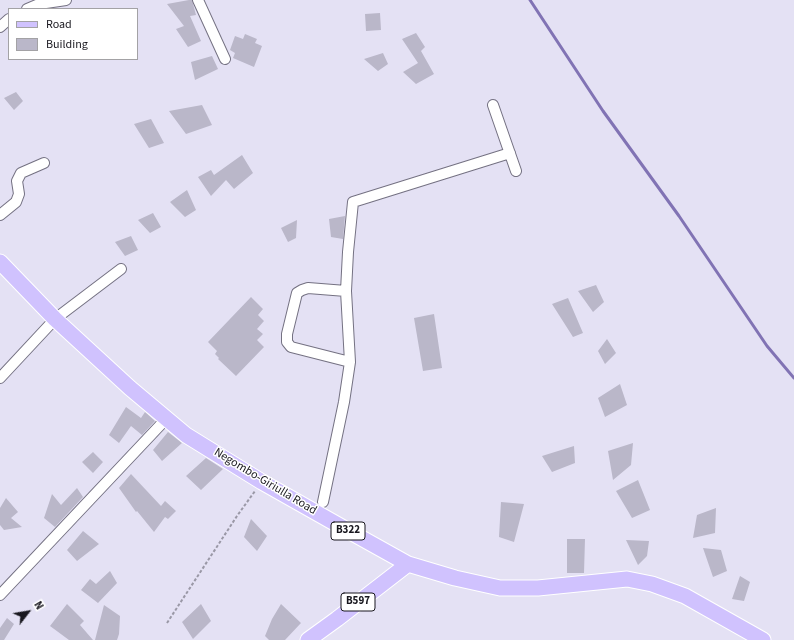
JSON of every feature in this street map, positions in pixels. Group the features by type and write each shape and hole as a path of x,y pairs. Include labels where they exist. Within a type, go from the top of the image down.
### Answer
{"main road":[{"name":"Negombo-Giriulla Road","path":"0,262 55,319 130,388 186,435 262,482 408,564 455,578 500,588 538,588 626,579 652,584 685,596 763,640"},
{"name":"B597","path":"308,640 343,615 408,564"}],"street":[{"path":"29,8 39,4 66,0"},
{"path":"198,0 225,59"},
{"path":"0,27 8,20"},
{"path":"493,105 516,171"},
{"path":"323,502 344,402 350,362 346,290 352,202 510,153"},
{"path":"0,215 16,202 19,194 17,181 21,173 44,163"},
{"path":"0,378 55,319 121,269"},
{"path":"346,290 308,288 297,294 287,334 287,342 291,347 350,362"},
{"path":"0,595 166,419"}],"path":[{"path":"167,623 237,516 262,482"}],"building":[{"path":"192,0 196,15 190,16 201,41 188,47 176,29 184,26 167,4"},
{"path":"380,13 381,30 366,31 365,14"},
{"path":"416,33 425,47 421,51 434,74 416,84 403,72 418,63 402,39"},
{"path":"245,34 257,39 255,43 262,46 254,67 233,58 235,53 230,50 235,36 243,39"},
{"path":"383,53 388,64 378,71 364,59"},
{"path":"212,56 218,69 195,80 191,62"},
{"path":"16,92 23,101 14,110 4,98"},
{"path":"202,105 212,125 186,134 169,111"},
{"path":"151,119 164,143 149,148 134,124"},
{"path":"242,155 253,173 234,189 226,180 211,196 198,177 211,170 214,175"},
{"path":"187,190 196,210 185,217 170,202"},
{"path":"153,213 161,227 150,233 138,220"},
{"path":"345,216 343,239 331,237 329,219"},
{"path":"297,220 296,238 288,242 281,228"},
{"path":"131,236 138,250 125,256 115,242"},
{"path":"596,285 604,302 593,312 578,291"},
{"path":"251,297 263,309 258,315 264,321 257,329 263,334 257,340 264,347 236,376 218,359 219,358 215,354 217,351 208,342"},
{"path":"568,298 583,333 573,337 552,304"},
{"path":"434,314 442,368 423,371 414,318"},
{"path":"607,339 616,353 605,364 598,351"},
{"path":"620,384 627,405 605,417 598,398"},
{"path":"126,407 141,418 145,412 155,421 142,435 131,426 119,443 109,435"},
{"path":"168,432 182,443 162,461 153,450"},
{"path":"633,443 631,465 613,480 608,451"},
{"path":"574,446 575,463 552,472 542,456"},
{"path":"93,452 103,462 93,473 82,462"},
{"path":"206,458 223,469 201,490 186,476"},
{"path":"131,474 161,506 165,501 176,511 168,519 165,517 154,532 137,511 136,512 119,488"},
{"path":"638,480 650,510 632,518 616,491"},
{"path":"77,488 83,497 55,527 44,518 52,494 61,505"},
{"path":"6,498 18,512 11,518 22,527 4,530 0,525 0,508"},
{"path":"501,502 524,504 514,542 499,537"},
{"path":"716,508 715,533 693,538 697,515"},
{"path":"251,519 267,536 257,551 244,537"},
{"path":"83,531 99,544 77,561 67,550"},
{"path":"567,539 585,539 584,573 567,573"},
{"path":"626,540 649,541 647,556 638,565"},
{"path":"703,548 721,550 727,571 713,577"},
{"path":"110,571 117,583 98,603 81,590 90,579 96,584"},
{"path":"740,576 750,582 744,601 732,599"},
{"path":"67,604 84,621 80,625 93,640 69,640 50,626"},
{"path":"201,604 211,621 193,639 182,622"},
{"path":"281,604 301,623 285,640 269,640 265,636 272,619"},
{"path":"104,605 120,616 119,634 117,640 95,640"},
{"path":"7,618 14,624 4,640 0,640 0,628"}],"waterway":[{"path":"530,0 603,111 679,216 767,346 794,378"}]}
